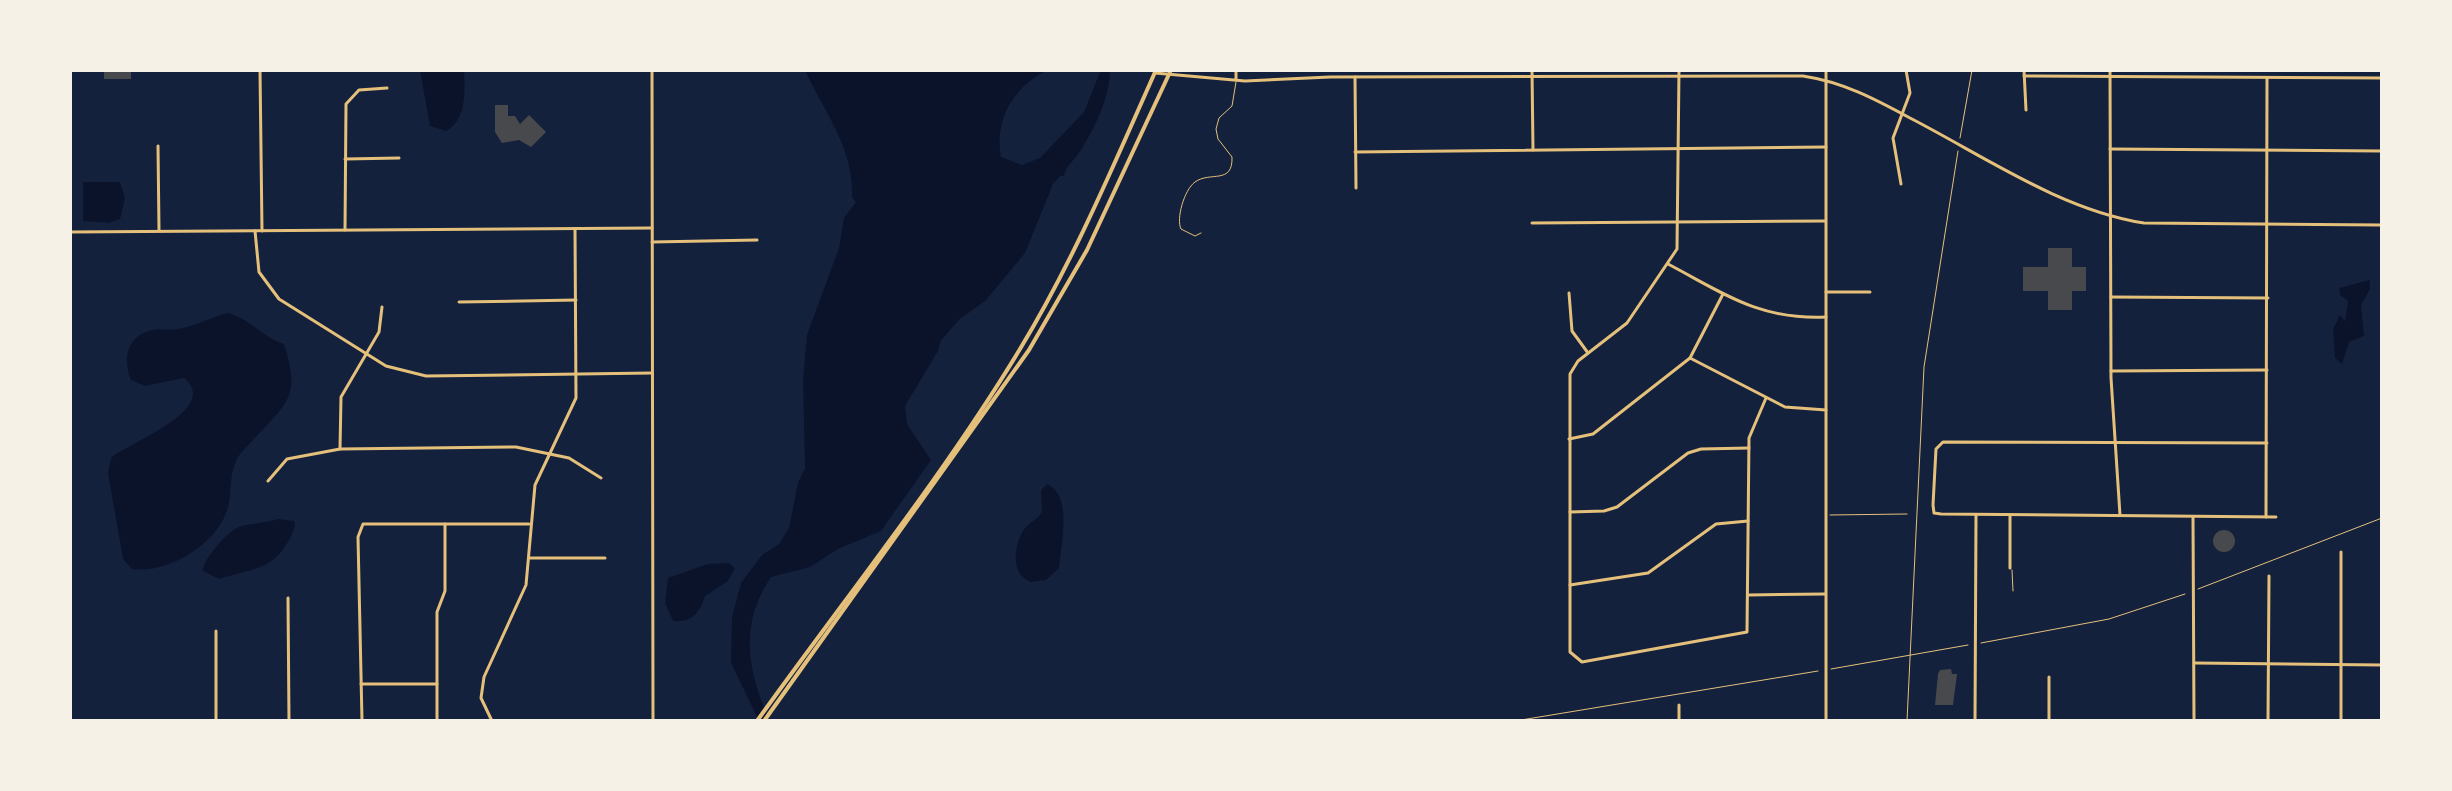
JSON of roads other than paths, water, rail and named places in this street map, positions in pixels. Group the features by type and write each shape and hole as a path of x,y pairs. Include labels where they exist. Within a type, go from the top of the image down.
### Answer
{"main road":[{"path":"764,721 1036,339 1087,250 1171,70"},
{"path":"757,721 1020,349 1069,259 1155,72"}],"street":[{"path":"260,70 262,231"},
{"path":"652,70 653,721"},
{"path":"1236,70 1236,79"},
{"path":"1826,70 1826,721"},
{"path":"1901,184 1893,138 1910,93 1906,70"},
{"path":"2024,70 2026,110"},
{"path":"2110,70 2111,371 2120,515"},
{"path":"1155,72 1168,77 1236,79 1532,73 1788,74 1826,80 1902,113 2064,198 2110,216 2144,223 2382,225"},
{"path":"1679,72 1679,243 1627,323 1574,364 1569,378 1570,652 1582,662 1747,632 1749,432 1766,398"},
{"path":"1532,73 1533,150"},
{"path":"2024,76 2382,78"},
{"path":"1355,77 1356,188"},
{"path":"2266,517 2267,78"},
{"path":"345,230 348,99 359,90 387,88"},
{"path":"158,146 159,231"},
{"path":"1355,152 1826,147"},
{"path":"2110,149 2382,151"},
{"path":"345,159 399,158"},
{"path":"1532,223 1825,221"},
{"path":"70,232 652,228"},
{"path":"492,721 483,705 482,685 522,597 530,558 535,485 574,407 577,374 575,229"},
{"path":"255,231 257,265 272,293 365,354 397,371 420,375 652,373"},
{"path":"652,242 757,240"},
{"path":"1668,264 1772,315 1826,317"},
{"path":"1825,292 1870,292"},
{"path":"1569,293 1572,331 1588,353"},
{"path":"1569,439 1593,434 1690,358 1723,293"},
{"path":"2111,297 2268,298"},
{"path":"459,302 576,300"},
{"path":"340,449 341,397 379,332 382,307"},
{"path":"1690,358 1793,409 1826,410"},
{"path":"2111,371 2268,370"},
{"path":"2267,443 1938,444 1934,513 2276,517"},
{"path":"268,481 287,459 340,449 516,447 551,453 581,464 601,478"},
{"path":"1570,512 1617,507 1695,450 1749,448"},
{"path":"1975,721 1976,515"},
{"path":"2010,515 2010,568"},
{"path":"2193,516 2194,721"},
{"path":"1570,585 1648,573 1716,524 1749,521"},
{"path":"362,721 358,537 363,524 530,524"},
{"path":"437,721 437,612 445,591 445,524"},
{"path":"2341,552 2341,721"},
{"path":"530,558 605,558"},
{"path":"2268,721 2269,576"},
{"path":"1749,595 1826,594"},
{"path":"288,598 289,721"},
{"path":"216,631 216,721"},
{"path":"70,660 70,721"},
{"path":"2195,663 2382,665"},
{"path":"2049,677 2049,721"},
{"path":"361,684 437,684"},
{"path":"1679,705 1679,721"}],"lane":[{"path":"1201,233 1195,236 1181,229 1178,219 1191,186 1199,180 1224,176 1230,170 1232,157 1218,139 1216,129 1219,118 1232,106 1236,79"},
{"path":"1826,515 1907,514"},
{"path":"2010,568 2013,591"}],"water":[{"path":"420,70 464,70 461,112 458,120 446,131 430,126"},
{"path":"805,70 1048,70 1025,85 1009,105 1004,117 1001,157 1022,165 1040,158 1084,112 1101,70 1110,70 1107,92 1097,122 1064,176 1053,184 1025,253 986,300 960,319 941,340 938,351 905,406 907,424 931,460 881,531 838,549 810,567 771,577 761,595 754,613 750,648 756,684 770,721 759,721 731,663 732,617 741,583 762,555 779,544 789,528 798,483 805,468 803,380 807,335 839,248 844,218 856,202 852,197 843,147"},
{"path":"83,182 120,182 125,198 120,219 109,223 83,221"},
{"path":"2370,280 2370,289 2361,305 2364,336 2349,342 2342,364 2335,358 2333,329 2340,315 2345,321 2348,301 2340,295 2339,288"},
{"path":"227,313 284,344 291,376 288,398 238,456 232,472 226,513 211,536 200,547 174,562 159,567 132,569 123,559 108,473 111,458 182,413 191,401 192,390 184,378 145,386 131,380 127,364 129,349 144,333 155,329 184,328"},
{"path":"1047,484 1055,490 1063,509 1059,568 1046,580 1031,582 1017,567 1016,552 1023,531 1042,512 1041,490"},
{"path":"278,519 294,521 295,526 282,551 274,559 256,569 219,579 203,571 212,553 235,529"},
{"path":"729,563 735,568 728,581 705,596 694,615 673,621 665,603 668,578 708,564"}]}
